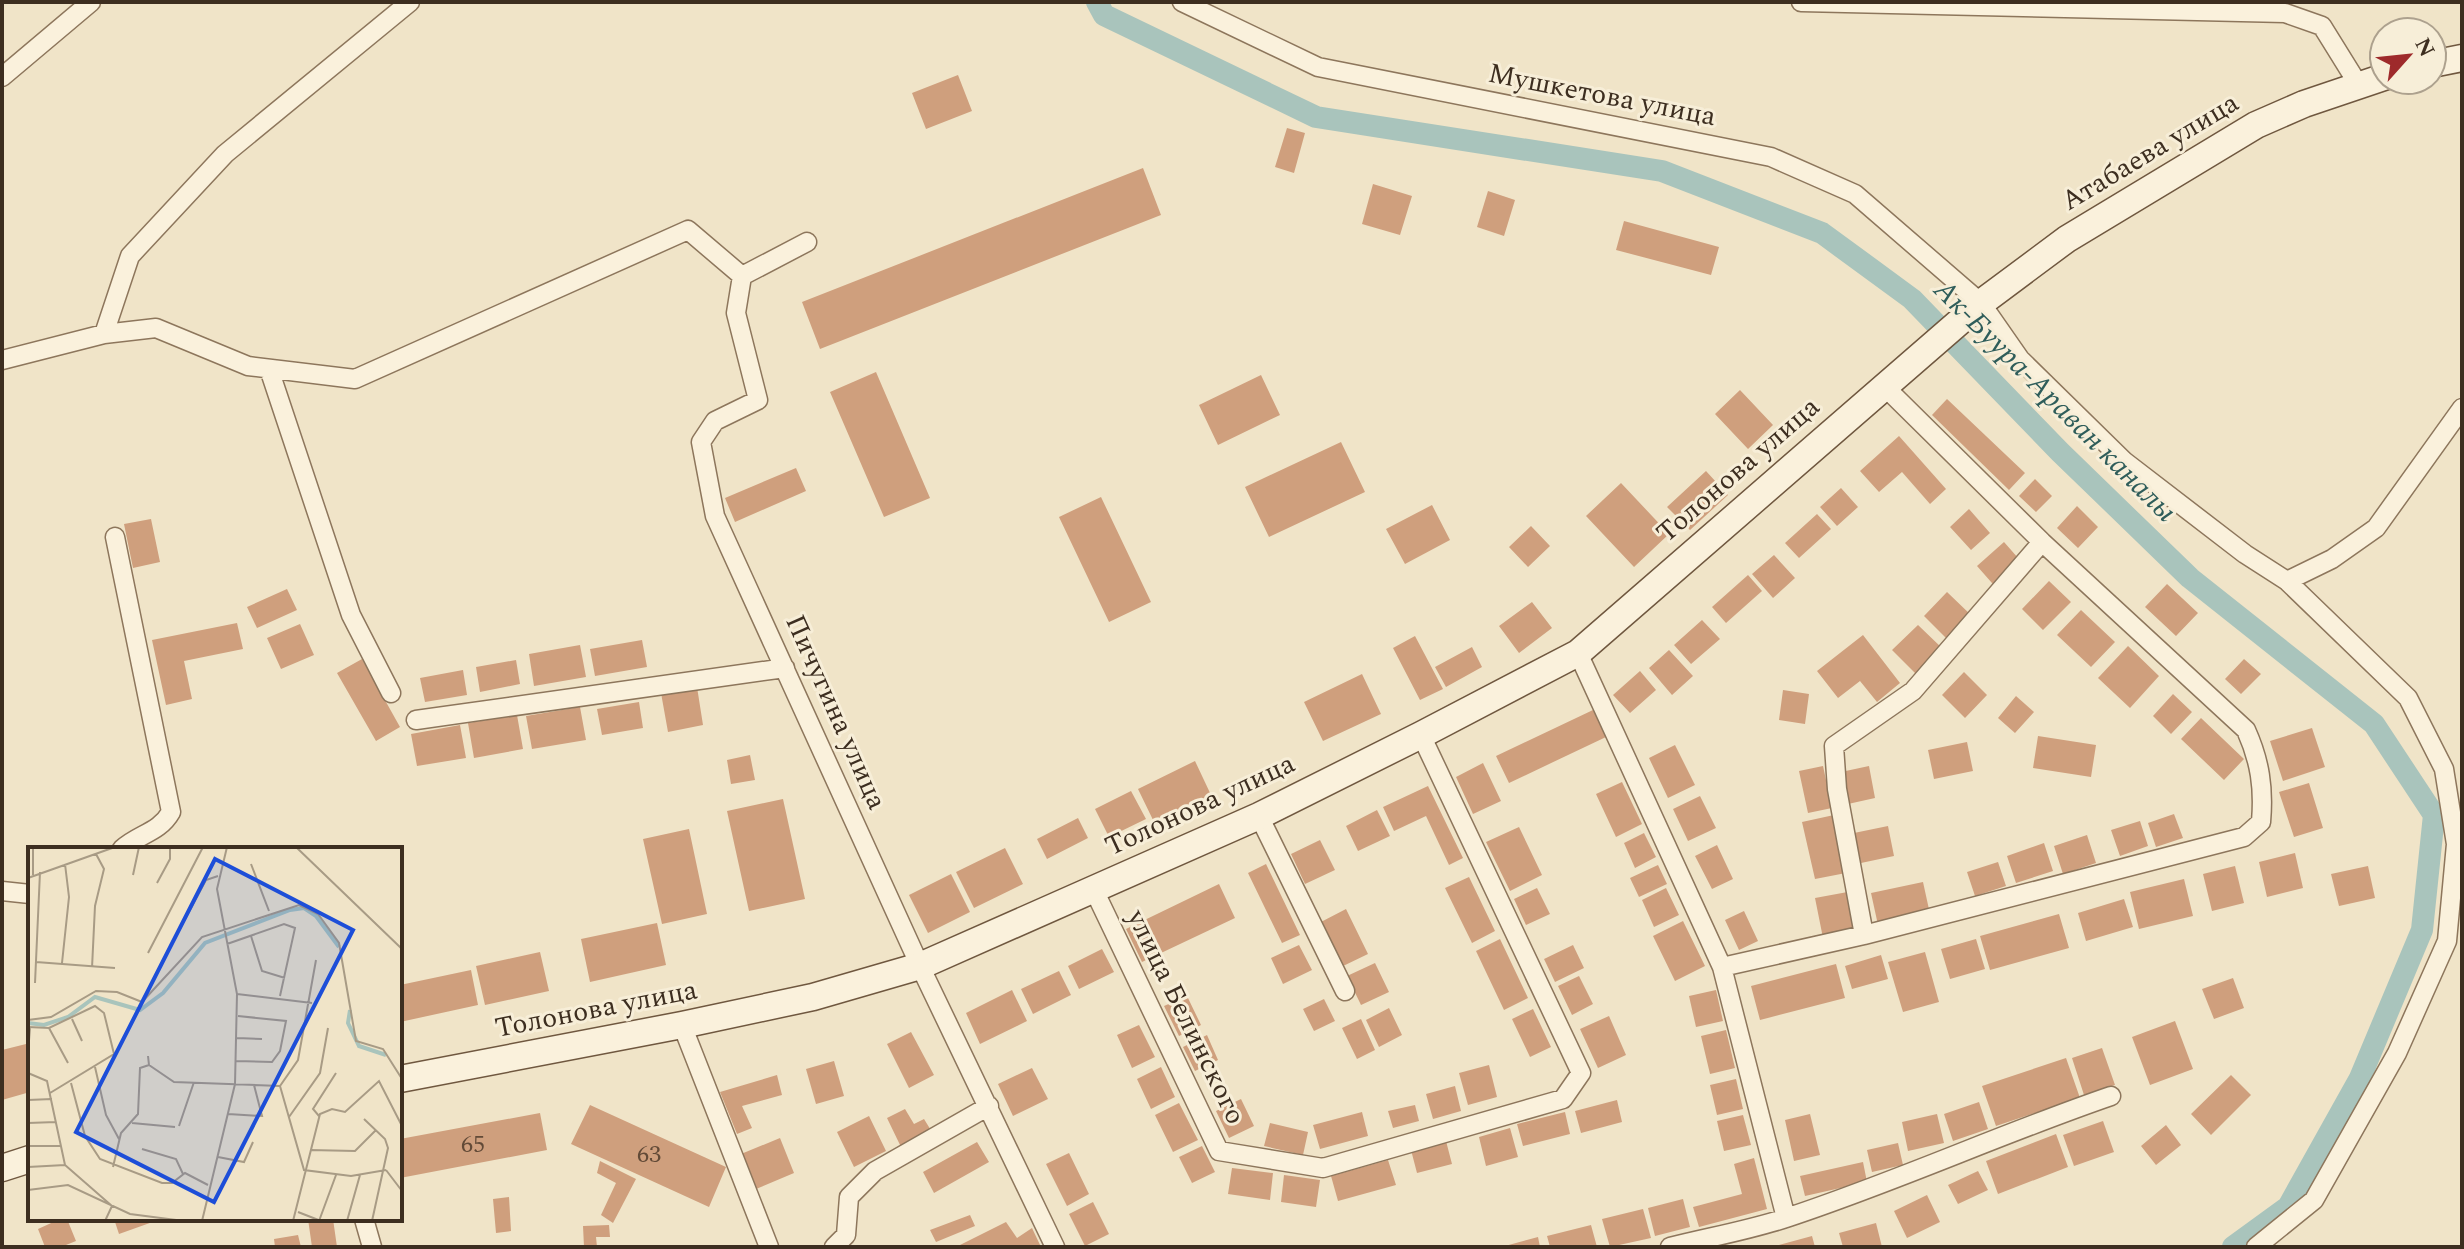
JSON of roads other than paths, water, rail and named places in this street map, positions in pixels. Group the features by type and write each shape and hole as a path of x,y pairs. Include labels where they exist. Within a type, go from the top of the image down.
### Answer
{"main road":[{"name":"Атабаева улица","path":"1914,359 1974,308 2067,239 2219,146 2256,125 2368,81"},
{"name":"Толонова улица","path":"402,1079 813,997 920,966 1259,816 1578,653 1914,359"},
{"path":"2,1168 28,1160"}],"street":[{"path":"2,77 91,2"},
{"path":"104,334 130,256 225,154 410,2"},
{"name":"Мушкетова улица","path":"1182,2 1318,67 1771,157 1855,194 1974,308 2020,359 2124,461 2245,554 2287,581 2408,698 2444,769 2456,844 2447,941 2397,1053 2314,1200 2256,1247"},
{"path":"1801,2 2285,13 2322,26 2358,84"},
{"path":"2,360 104,334 156,328 248,366 355,379 688,230 742,276 807,242"},
{"name":"Пичугина улица","path":"742,276 736,313 758,400 715,421 701,442 715,516 920,966 1055,1247"},
{"path":"269,369 351,615 391,693"},
{"path":"1722,967 1864,935 2244,837 2261,822 2264,792 2257,755 2246,730 2042,542 1884,386"},
{"path":"2287,581 2332,559 2376,528 2462,408"},
{"path":"115,537 171,812 152,833 132,839 124,847"},
{"path":"1864,935 1837,789 1834,746 1913,691 2042,542"},
{"path":"1578,653 1722,967 1786,1218"},
{"path":"416,720 785,668"},
{"name":"улица Белинского","path":"1094,890 1219,1151 1323,1168 1563,1099 1581,1073 1421,735"},
{"path":"1259,816 1345,991"},
{"path":"2,891 28,894"},
{"path":"682,1025 769,1247"},
{"path":"1670,1247 1786,1218 1915,1171 2009,1131 2111,1096"},
{"path":"834,1247 846,1235 849,1197 875,1171 989,1106"},
{"path":"365,1221 372,1247"}],"waterway":[{"name":"Ак-Буура-Араван каналы","path":"1097,2 1104,15 1316,117 1662,171 1822,233 1912,299 2060,452 2190,578 2374,724 2434,815 2422,930 2360,1078 2288,1207 2233,1247"}]}
